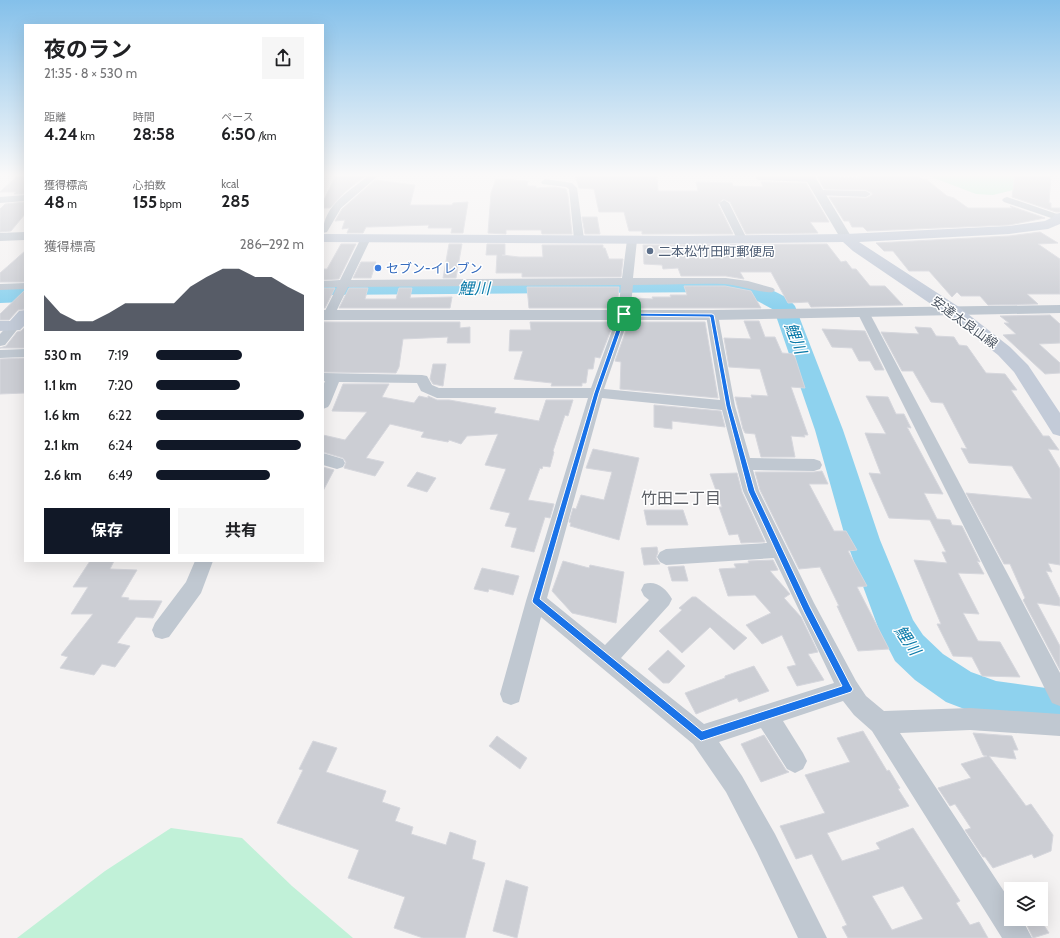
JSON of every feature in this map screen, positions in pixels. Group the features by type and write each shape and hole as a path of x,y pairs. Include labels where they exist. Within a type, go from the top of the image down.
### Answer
{"main road":[{"path":"324,238 632,240 846,238 1008,230 1048,225 1057,219"},
{"name":"安達太良山線","path":"846,238 858,248 953,311 991,340 1013,360 1060,429"}],"street":[{"path":"324,228 330,219"},
{"path":"577,219 579,239"},
{"path":"732,219 742,239"},
{"path":"834,219 846,238"},
{"path":"0,237 24,235"},
{"path":"366,238 342,287 326,315 712,315 1060,309"},
{"path":"511,694 536,601 596,393 624,314 632,240"},
{"path":"324,284 342,287 626,286 726,281 748,284 769,290"},
{"path":"0,287 24,286"},
{"path":"863,312 1059,694"},
{"path":"712,315 728,406 743,464 751,491 778,550 852,698 880,723 1018,938"},
{"path":"0,342 18,319"},
{"path":"0,354 24,353"},
{"path":"324,399 328,378 422,379 426,388 437,393 596,393 728,406"},
{"path":"743,464 814,465"},
{"path":"666,556 778,550"},
{"path":"162,630 194,587 204,562"},
{"path":"607,658 662,599 651,590"},
{"path":"536,601 701,736 734,784 766,843 813,938"},
{"path":"701,736 848,689"},
{"path":"767,716 795,761"},
{"path":"880,723 922,719 976,718 1060,725"}],"green space":[{"path":"171,828 242,838 292,886 353,938 17,938 105,871"}],"building":[{"path":"0,219 21,219 11,231 0,232"},
{"path":"336,219 465,219 463,233 451,233 452,228 428,228 429,225 366,227 363,233 347,233 349,228 342,229 345,220 335,221"},
{"path":"489,219 570,219 572,234 542,234 541,230 506,230 506,234 488,233"},
{"path":"582,219 597,219 600,234 585,234"},
{"path":"626,219 725,219 733,234 642,234 642,231 629,231"},
{"path":"738,219 827,219 829,222 810,222 818,233 746,234"},
{"path":"843,219 1041,219 1009,225 867,231 863,227 852,227 849,221 844,221"},
{"path":"1040,232 1058,243 1038,244 1060,259 1060,294 1027,294 1038,304 988,305 980,296 961,296 957,292 952,297 929,271 909,271 893,251 884,251 876,243 1009,236"},
{"path":"341,244 356,244 339,279 324,280 324,269 327,269"},
{"path":"449,244 462,244 456,278 443,278"},
{"path":"487,244 505,244 505,255 502,255 519,257 543,257 542,245 603,245 609,259 623,259 621,277 522,277 522,273 496,273 497,255 486,255"},
{"path":"827,244 841,262 846,261 852,269 856,269 870,286 885,286 903,305 811,307 808,302 788,303 771,272 740,272 744,279 726,276 681,276 678,268 663,269 662,265 644,264 643,245"},
{"path":"24,252 24,282 0,282 0,273"},
{"path":"361,262 376,262 371,278 353,278"},
{"path":"684,286 725,286 751,291 761,308 632,308 633,298 653,299 652,297 687,295"},
{"path":"527,287 619,287 617,308 529,308"},
{"path":"324,288 335,288 325,308"},
{"path":"349,288 368,288 365,299 396,299 399,288 412,288 410,298 452,297 450,308 339,308"},
{"path":"24,291 24,309 18,310 9,320 0,320 0,314"},
{"path":"1050,315 1060,324 1060,343 1039,344 1060,363 1060,373 1045,374 1003,335 1016,334 1004,323 1009,323 1000,316"},
{"path":"744,321 759,321 765,337 775,337 782,353 794,354 805,388 791,387 808,435 804,435 805,437 791,436 795,457 761,457 755,434 745,433 743,429 735,397 752,398 751,395 768,396 760,369 729,367 724,338 751,339"},
{"path":"324,322 460,322 460,328 470,327 470,343 447,343 448,337 403,339 399,367 396,373 324,372"},
{"path":"530,322 614,322 600,358 595,357 593,369 588,369 586,383 582,383 582,386 551,386 552,383 514,379 523,351 509,351 510,330 531,330"},
{"path":"629,322 705,322 718,398 620,389 621,362 615,361"},
{"path":"915,327 931,328 936,336 954,337 959,345 967,346 986,373 1005,374 1017,390 1011,390 1043,436 1049,436 1059,450 1048,449 1060,469 1060,565 1048,563 1052,572 1046,571 1060,599 1060,606 1037,603 1060,646 1060,670 1023,600 1025,598 1010,564 1004,564 966,493 1032,499 1012,466 969,463 961,448 967,449 943,403 931,402 913,371 902,371 881,332 919,334"},
{"path":"24,328 24,348 0,348 6,346 17,332"},
{"path":"822,329 865,331 884,370 875,370 870,361 859,361 852,348 832,347"},
{"path":"24,358 24,393 0,394 0,359"},
{"path":"433,364 446,364 443,386 433,384 430,379"},
{"path":"343,384 389,384 382,397 414,403 419,396 428,398 428,396 437,400 449,400 496,408 494,413 539,421 546,400 573,400 568,416 565,415 553,451 550,467 543,466 542,469 540,468 528,500 554,504 550,518 545,517 534,552 511,547 517,528 505,526 510,513 490,509 506,469 485,465 498,434 467,436 461,444 449,440 448,442 421,437 424,432 390,424 366,458 384,462 375,476 344,468 346,462 343,458 324,452 324,435 345,440 367,412 332,411"},
{"path":"866,396 888,397 896,414 904,414 911,428 907,427 943,494 924,493 937,519 950,520 952,525 962,526 980,562 977,561 984,574 958,573 979,614 963,613 978,641 1000,642 1020,677 982,676 972,657 953,656 937,624 941,624 914,560 947,563 942,552 946,552 930,520 889,518 869,473 881,474 865,433 886,434"},
{"path":"654,405 721,411 725,427 672,421 672,429 654,427"},
{"path":"593,449 639,458 619,540 570,526 571,523 569,522 573,508 576,509 581,495 604,500 612,472 586,468"},
{"path":"324,467 334,470 324,489"},
{"path":"822,471 828,484 809,484 834,531 846,531 857,550 848,551 867,586 857,587 889,649 858,651 837,606 839,606 820,567 799,569 760,490 755,472"},
{"path":"417,472 436,478 427,492 407,486"},
{"path":"737,473 742,492 765,542 741,543 738,534 729,535 719,507 722,507 710,474"},
{"path":"644,510 683,510 688,525 647,525"},
{"path":"657,547 658,552 656,558 660,564 644,565 641,548"},
{"path":"773,560 778,570 770,571 790,594 784,598 801,617 818,652 808,654 824,680 797,686 787,667 796,665 782,635 762,644 746,625 771,613 755,595 728,596 719,569 736,568 734,564 749,563 748,561"},
{"path":"563,561 589,568 590,565 624,572 616,623 572,613 552,591"},
{"path":"89,562 114,562 110,569 137,570 121,597 129,598 128,600 162,601 153,618 136,617 117,643 130,646 115,667 102,664 94,675 60,668 68,657 61,655 93,614 71,614 88,587 73,587"},
{"path":"684,566 688,581 672,581 668,567"},
{"path":"482,568 519,576 513,595 489,589 488,592 474,589"},
{"path":"692,597 696,597 747,638 734,650 710,627 682,653 659,631 682,610 679,608"},
{"path":"668,650 685,666 669,683 663,683 648,669"},
{"path":"754,666 769,691 739,702 737,698 696,714 685,693 725,678 725,676"},
{"path":"863,731 887,771 889,770 900,788 898,789 909,806 827,833 842,861 880,849 876,843 913,828 960,901 956,903 970,925 979,922 988,938 848,938 842,927 847,925 812,854 796,859 780,826 825,813 805,775 850,762 837,738","holes":["903,886 923,919 892,930 872,896"]},
{"path":"973,733 1012,736 1018,750 1013,750 1016,759 989,756 1026,806 1031,804 1053,835 1051,851 1034,858 1032,854 993,868 985,857 983,857 965,830 971,828 955,804 950,806 938,788 971,778 961,764 987,756 983,755"},
{"path":"764,735 786,770 789,772 761,782 741,744"},
{"path":"497,736 527,758 520,769 489,746"},
{"path":"313,741 337,748 326,772 386,791 382,802 400,808 395,821 413,827 411,834 446,845 450,832 476,841 472,859 485,863 465,938 423,938 394,928 405,897 348,878 359,850 277,823 303,770 299,769"},
{"path":"506,880 528,887 517,938 493,931"},
{"path":"1027,926 1044,926 1049,933 1033,938"}],"waterway":[{"name":"鯉川","path":"324,289 725,286 740,287 756,291 784,306 829,430 863,540 898,630 909,648 929,667 960,688 996,701 1060,711"},
{"name":"鯉川","path":"0,296 24,295"}],"place":[{"name":"二本松竹田町郵便局","path":"650,251"},
{"name":"セブン-イレブン","path":"378,268"}],"district":[{"name":"竹田二丁目","path":"681,498"}],"route":[{"path":"624,314 712,315 728,406 751,491 778,550 848,689 701,736 536,601 596,393 624,314"}]}
